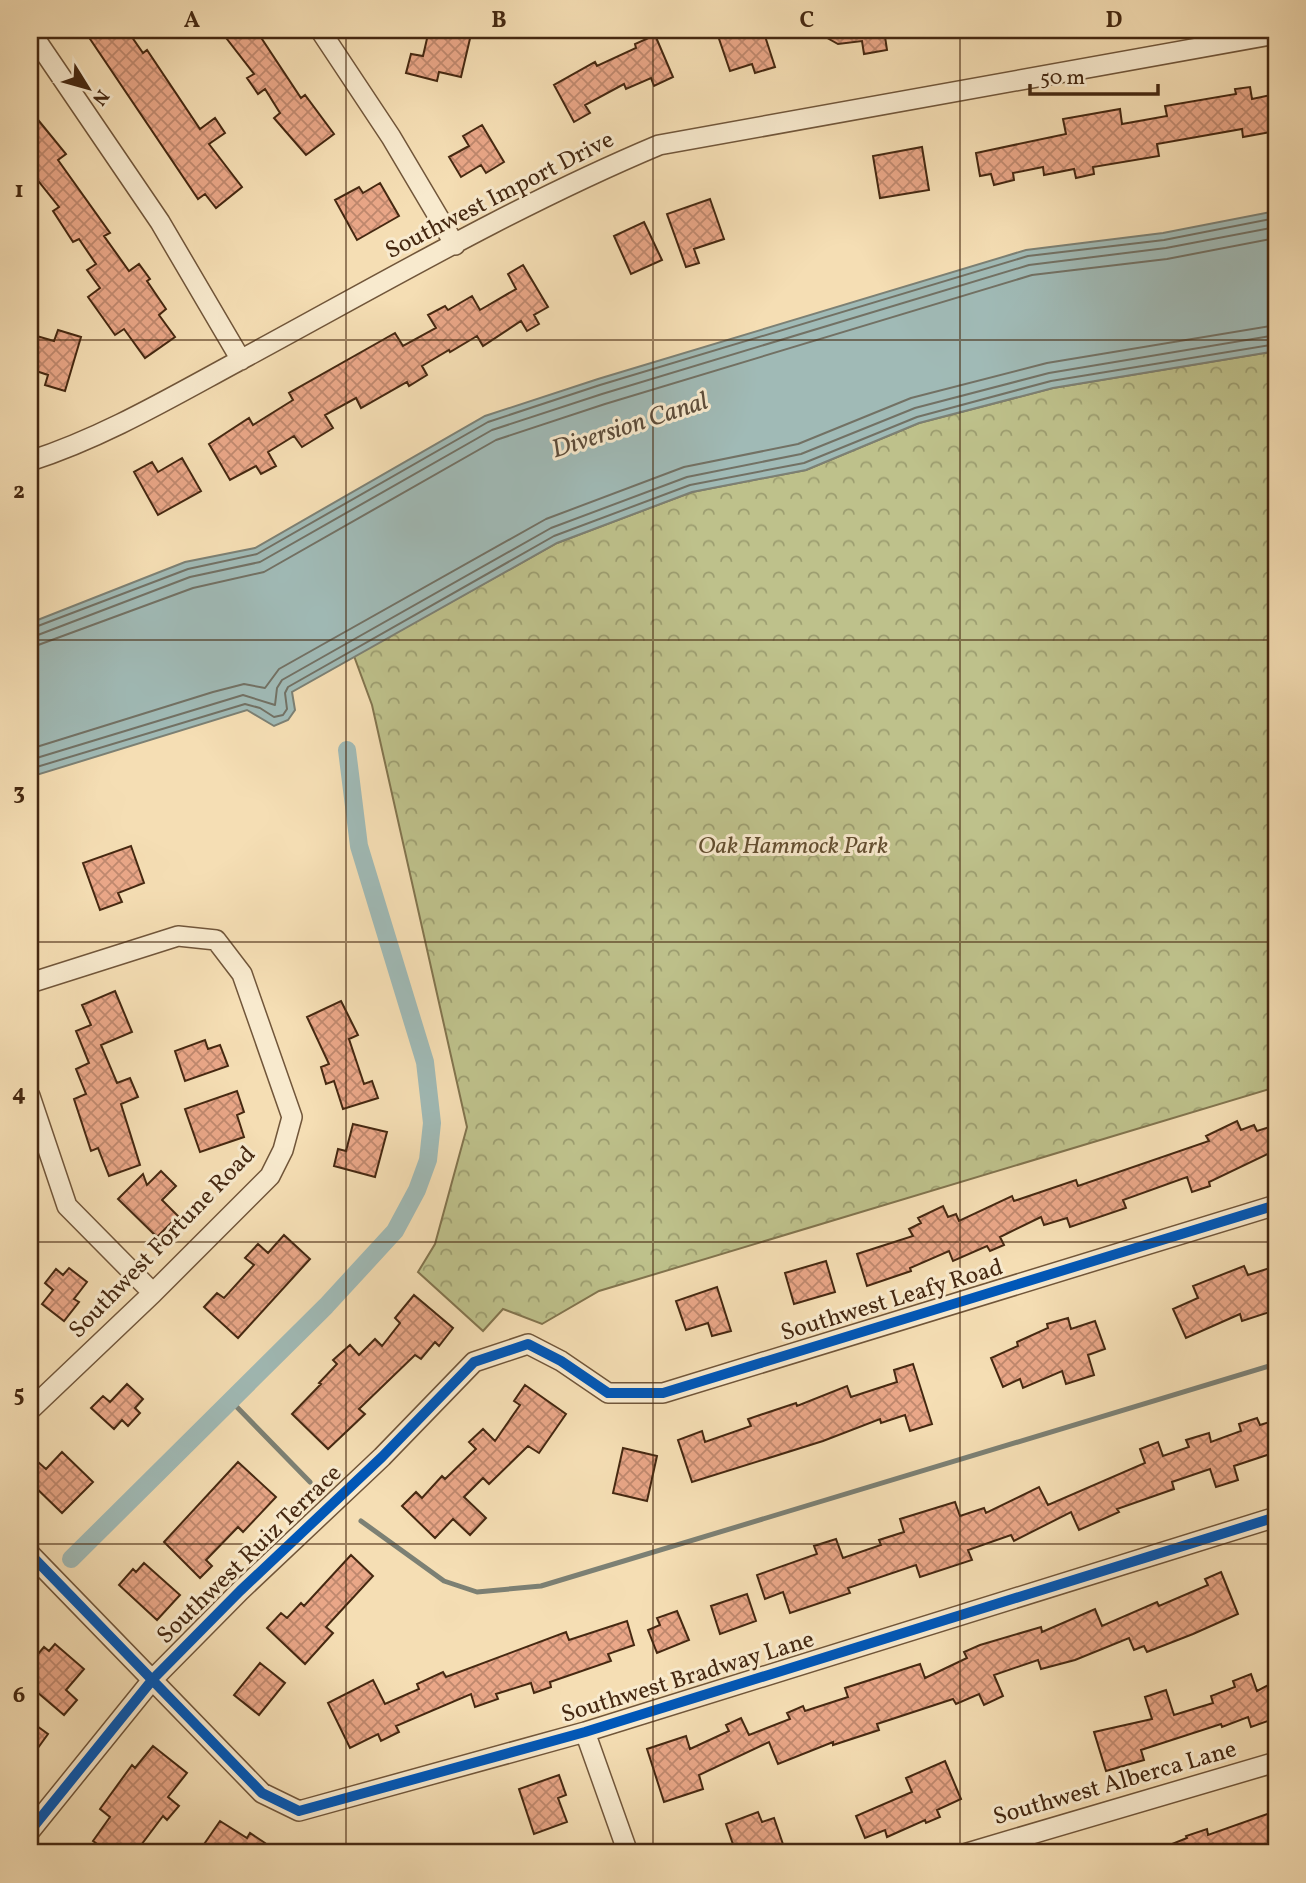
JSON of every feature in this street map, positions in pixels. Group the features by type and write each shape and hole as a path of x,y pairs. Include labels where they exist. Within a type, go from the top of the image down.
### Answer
{"street":[{"path":"30,31 160,222 241,359"},
{"path":"325,31 455,245"},
{"name":"Southwest Import Drive","path":"30,461 96,434 570,183 659,145 1276,34"},
{"name":"Southwest Fortune Road","path":"30,983 178,936 216,940 242,974 292,1117 283,1150 270,1176 30,1410"},
{"path":"30,1096 67,1206 153,1293"},
{"name":"Southwest Leafy Road","path":"528,1344 561,1361 608,1392 663,1393 1276,1205"},
{"name":"Southwest Ruiz Terrace","path":"30,1831 153,1679 240,1591 382,1457 474,1362 528,1344"},
{"name":"Southwest Bradway Lane","path":"30,1553 262,1793 299,1811 585,1732 1276,1517"},
{"path":"585,1732 628,1853"},
{"name":"Southwest Alberca Lane","path":"967,1853 1276,1762"}],"green space":[{"name":"Oak Hammock Park","path":"1276,351 1276,1087 599,1291 542,1324 503,1309 483,1331 418,1272 435,1244 467,1127 372,705 354,656 557,543 692,492 806,470 919,423 1053,388"}],"water":[{"name":"Diversion Canal","path":"1276,211 1276,351 1053,388 919,423 806,470 692,492 557,543 292,692 295,710 288,720 274,726 247,710 30,777 30,623 185,562 255,548 485,416 598,379 1026,250 1163,233"}],"building":[{"path":"84,30 127,30 143,53 147,50 200,129 215,118 225,133 209,144 242,187 216,208 205,194 198,199"},
{"path":"220,30 256,30 301,98 305,95 334,134 306,155 274,118 280,113 265,89 258,94 247,78 254,74"},
{"path":"429,30 472,30 461,77 439,72 437,81 406,73 411,54 423,56"},
{"path":"716,30 763,30 775,67 755,73 752,64 730,71"},
{"path":"813,30 884,30 887,50 864,54 862,41 838,44"},
{"path":"655,35 673,77 654,86 651,78 626,89 624,84 585,105 590,113 574,122 554,85 595,62 597,66 636,48 635,44"},
{"path":"1250,87 1252,99 1276,94 1276,131 1243,137 1242,129 1157,144 1159,156 1093,167 1094,174 1076,178 1074,169 1044,175 1043,167 1013,173 1014,180 994,185 991,174 980,176 976,153 1066,134 1063,119 1120,109 1122,124 1167,116 1165,106 1236,94 1235,89"},
{"path":"30,110 66,154 58,160 110,233 104,236 129,271 139,264 166,309 159,315 175,337 145,358 124,329 115,335 88,297 100,288 87,270 96,264 79,239 73,242 53,211 59,207 32,173 35,170 30,163"},
{"path":"482,125 504,162 486,173 481,165 461,177 449,157 469,146 463,136"},
{"path":"922,147 929,190 880,198 873,156"},
{"path":"380,183 399,216 357,240 335,200 359,187 363,193"},
{"path":"710,199 724,239 694,249 699,263 686,267 667,214"},
{"path":"644,222 662,260 631,274 614,236"},
{"path":"523,265 548,307 534,315 539,324 527,331 521,321 483,346 477,336 450,352 449,350 422,366 427,375 409,386 407,382 361,408 356,398 325,415 333,428 302,447 294,436 268,452 276,466 261,474 256,466 230,480 209,444 249,418 253,425 293,400 289,393 395,333 403,346 436,328 428,315 445,306 448,310 472,296 480,310 516,289 508,274"},
{"path":"58,330 81,337 65,391 45,385 48,375 30,369 30,334 54,341"},
{"path":"182,458 201,491 158,515 134,472 152,462 158,472"},
{"path":"131,846 144,883 118,893 122,902 100,910 83,863"},
{"path":"115,991 132,1032 101,1045 117,1083 130,1078 138,1097 121,1104 140,1165 109,1176 98,1148 91,1151 74,1099 86,1094 76,1069 89,1063 76,1031 91,1025 82,1005"},
{"path":"341,1001 358,1035 349,1039 364,1084 372,1081 378,1098 343,1109 334,1081 326,1084 321,1067 329,1064 307,1017"},
{"path":"205,1040 208,1049 220,1045 228,1066 185,1081 175,1051"},
{"path":"237,1091 244,1112 237,1115 244,1137 200,1152 185,1109"},
{"path":"1237,1121 1241,1130 1254,1125 1257,1131 1276,1125 1276,1150 1209,1182 1210,1186 1192,1192 1187,1177 1123,1200 1126,1208 1070,1227 1067,1218 1044,1225 1041,1217 1000,1237 1004,1245 990,1251 987,1246 953,1261 949,1251 910,1268 911,1271 867,1286 857,1254 913,1236 909,1229 921,1223 918,1218 943,1206 948,1217 956,1214 959,1221 1012,1196 1014,1201 1076,1180 1078,1186 1209,1141 1206,1136"},
{"path":"353,1124 387,1132 375,1177 334,1166 338,1149 346,1151"},
{"path":"161,1171 176,1186 162,1200 178,1216 157,1237 118,1199 143,1174 147,1185"},
{"path":"284,1235 310,1259 238,1338 204,1307 217,1293 224,1298 254,1265 245,1258 258,1244 268,1253"},
{"path":"826,1261 835,1292 794,1304 785,1273"},
{"path":"1244,1266 1248,1275 1276,1266 1276,1310 1242,1321 1240,1314 1186,1338 1173,1309 1198,1298 1193,1286"},
{"path":"69,1268 87,1282 74,1299 79,1302 64,1321 42,1304 53,1290 45,1283 56,1269 63,1275"},
{"path":"717,1287 731,1331 712,1336 708,1323 686,1330 676,1301"},
{"path":"414,1295 453,1328 439,1346 435,1342 421,1359 415,1355 359,1409 365,1414 328,1449 292,1414 337,1364 333,1360 350,1345 359,1355 375,1339 382,1346 400,1323 395,1318"},
{"path":"1068,1318 1071,1329 1095,1321 1105,1349 1088,1355 1094,1375 1066,1384 1062,1371 1023,1388 1020,1379 1003,1387 991,1358 1048,1328 1047,1324"},
{"path":"913,1364 932,1424 910,1431 905,1415 881,1423 880,1419 823,1441 692,1482 678,1440 702,1431 705,1442 751,1426 748,1419 796,1403 797,1406 847,1386 851,1397 897,1382 894,1370"},
{"path":"127,1384 143,1399 135,1408 140,1413 128,1426 122,1420 114,1429 91,1408 103,1396 110,1402"},
{"path":"525,1385 566,1414 539,1453 528,1446 489,1484 483,1478 464,1497 486,1518 470,1535 453,1519 435,1538 402,1506 416,1492 422,1498 442,1476 445,1479 476,1449 469,1442 483,1429 495,1441 520,1405 514,1401"},
{"path":"1257,1418 1260,1425 1276,1420 1276,1452 1234,1466 1238,1480 1216,1487 1210,1469 1172,1482 1174,1489 1117,1509 1119,1512 1079,1530 1071,1512 1014,1541 1011,1535 968,1550 972,1560 920,1577 916,1565 848,1588 850,1593 790,1613 783,1592 765,1599 757,1575 817,1554 814,1546 836,1539 843,1558 881,1545 879,1540 904,1532 900,1519 955,1502 960,1516 984,1508 986,1513 1039,1487 1048,1505 1145,1463 1140,1449 1158,1442 1163,1456 1189,1447 1186,1440 1209,1433 1211,1442 1241,1431 1239,1424"},
{"path":"623,1448 657,1456 647,1501 613,1493"},
{"path":"62,1452 93,1482 62,1513 30,1482 30,1468 37,1461 46,1469"},
{"path":"238,1462 276,1497 243,1532 238,1527 206,1560 212,1566 200,1578 164,1542"},
{"path":"351,1555 373,1576 326,1627 333,1633 305,1664 267,1628 281,1613 287,1618 301,1603 304,1606"},
{"path":"144,1563 180,1595 157,1620 119,1585 133,1569 136,1572"},
{"path":"1221,1572 1238,1614 1193,1634 1147,1652 1144,1646 1134,1650 1129,1638 1075,1660 1041,1669 1038,1660 994,1675 1003,1696 984,1705 979,1694 956,1704 953,1699 877,1724 879,1730 833,1745 833,1742 778,1764 769,1742 699,1775 703,1789 664,1802 647,1749 686,1736 690,1749 729,1731 726,1725 741,1718 749,1735 790,1719 787,1713 803,1706 805,1711 848,1697 845,1688 920,1664 925,1678 967,1658 964,1652 980,1645 1041,1627 1042,1632 1095,1609 1102,1626 1157,1602 1159,1606 1208,1585 1205,1579"},
{"path":"747,1594 756,1621 720,1634 711,1606"},
{"path":"677,1611 689,1640 657,1653 648,1630 660,1625 657,1618"},
{"path":"627,1621 634,1645 608,1654 611,1661 550,1682 551,1687 534,1693 531,1683 496,1694 498,1699 475,1707 471,1694 396,1726 399,1732 381,1741 378,1734 350,1748 328,1703 373,1680 385,1704 419,1689 417,1684 443,1672 446,1677 566,1632 569,1640"},
{"path":"55,1644 84,1669 66,1690 77,1700 64,1715 30,1686 30,1673 37,1665 32,1661 44,1647 49,1651"},
{"path":"260,1663 285,1683 259,1715 234,1695"},
{"path":"1251,1674 1257,1691 1276,1681 1276,1718 1251,1727 1248,1717 1222,1727 1221,1724 1141,1750 1144,1760 1106,1771 1094,1732 1152,1719 1145,1697 1166,1690 1174,1715 1213,1703 1211,1696 1235,1687 1233,1681"},
{"path":"30,1721 48,1734 30,1759"},
{"path":"153,1746 187,1773 168,1797 179,1806 167,1820 163,1816 135,1853 110,1853 93,1841 110,1817 100,1809 132,1765 135,1768"},
{"path":"945,1761 961,1799 937,1810 940,1817 926,1823 925,1820 887,1837 885,1830 865,1838 856,1816 912,1792 906,1778"},
{"path":"559,1775 566,1795 558,1798 567,1822 534,1834 519,1789"},
{"path":"758,1812 762,1822 774,1818 786,1853 736,1853 726,1824"},
{"path":"1270,1813 1273,1823 1276,1822 1276,1853 1150,1853 1207,1829 1208,1835"},
{"path":"220,1821 247,1838 250,1833 265,1843 262,1848 270,1853 198,1853"}],"waterway":[{"path":"71,1559 326,1306 395,1231 417,1190 428,1160 432,1123 425,1062 359,846 347,750"},
{"path":"361,1521 444,1581 477,1592 541,1586 1276,1364"},
{"path":"231,1401 310,1482"}],"cycle path":[{"path":"30,1831 153,1679 240,1591 382,1457 474,1362 528,1344 561,1361 608,1393 663,1393 1276,1205"},
{"path":"30,1554 262,1793 299,1811 585,1732 1276,1517"}]}
